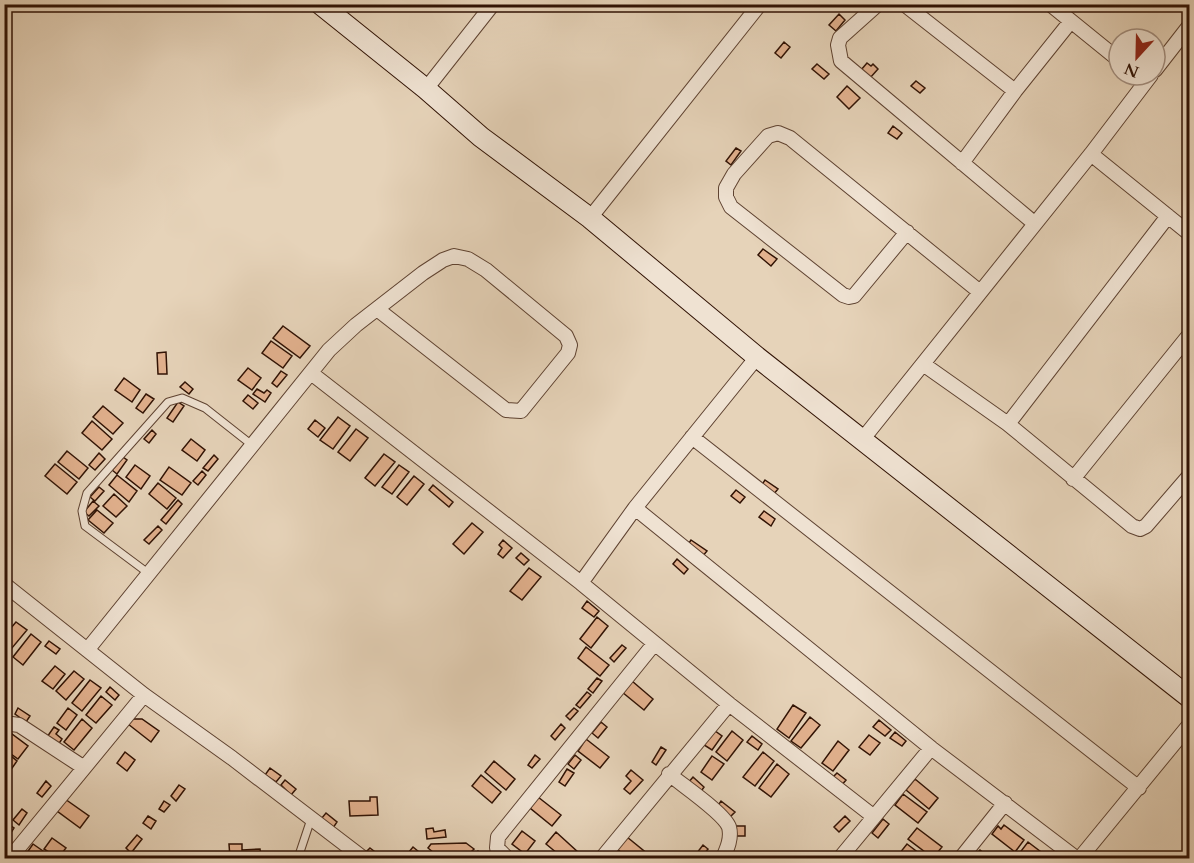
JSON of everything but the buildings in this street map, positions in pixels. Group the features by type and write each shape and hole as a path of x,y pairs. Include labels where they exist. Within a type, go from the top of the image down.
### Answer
{"street":[{"path":"320,4 426,89 481,137 591,218 757,357 1190,698"},
{"path":"426,89 493,4"},
{"path":"591,218 760,4"},
{"path":"879,4 840,38 838,45 841,61 1034,222"},
{"path":"904,4 1015,91"},
{"path":"1050,4 1107,50"},
{"path":"962,163 1071,21"},
{"path":"1167,55 1190,25"},
{"path":"862,440 1034,222 1091,154 1138,87"},
{"path":"906,232 854,296 849,297 843,295 731,207 726,197 726,188 734,174 768,136 778,133 790,138 906,232 980,292"},
{"path":"1091,154 1190,234"},
{"path":"1008,424 1168,216"},
{"path":"88,649 329,350 377,309 443,260 454,256 468,259 486,270 566,336 570,345 568,353 520,411 506,410 377,309"},
{"path":"1073,479 1185,350 1190,334"},
{"path":"581,583 635,508 757,357"},
{"path":"923,364 1008,424 1129,525 1140,529 1146,526 1190,475"},
{"path":"311,373 581,583 729,704 873,816"},
{"path":"692,437 1139,789"},
{"path":"635,508 931,748 1078,858 1139,789 1190,724"},
{"path":"4,584 144,696 232,758 363,858"},
{"path":"507,858 497,848 498,837 654,644"},
{"path":"10,858 144,696"},
{"path":"602,858 729,704"},
{"path":"4,723 19,724 83,767"},
{"path":"840,858 931,748"},
{"path":"669,774 722,817 726,823 729,828 729,845 723,858"},
{"path":"961,858 1005,803"}],"lane":[{"path":"148,573 85,526 82,511 87,493 168,402 182,398 205,408 252,445"},
{"path":"298,858 311,819"}]}
